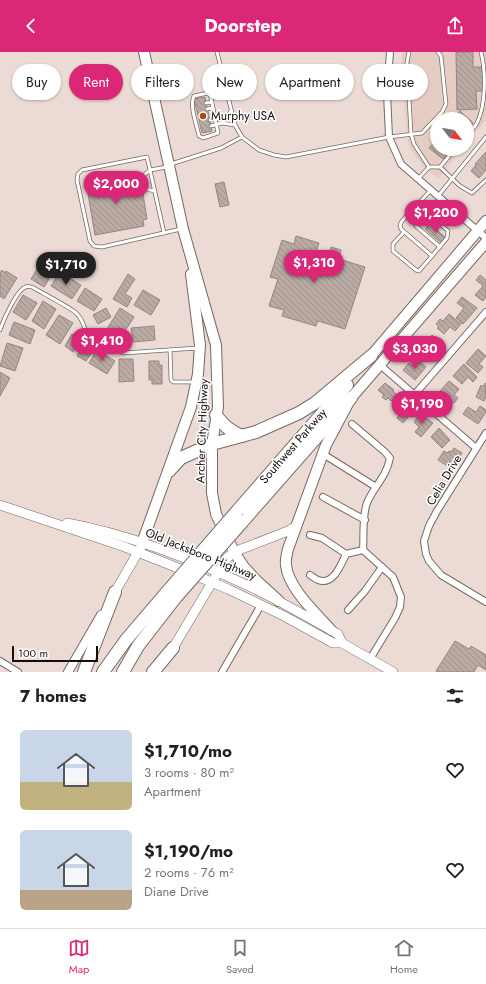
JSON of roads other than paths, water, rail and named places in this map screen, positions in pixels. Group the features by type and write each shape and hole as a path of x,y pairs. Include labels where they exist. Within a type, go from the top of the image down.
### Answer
{"highway":[{"path":"169,470 180,458 212,444 256,432 299,413 375,361"},
{"name":"Southwest Parkway","path":"103,672 126,640 171,594 375,361"},
{"name":"Southwest Parkway","path":"240,515 351,398"},
{"path":"216,416 223,425 232,432 242,436"},
{"path":"84,672 115,592"},
{"name":"Southwest Parkway","path":"123,672 171,594"},
{"path":"153,672 173,648"}],"main road":[{"name":"Archer City Highway","path":"144,52 183,229 216,345 218,407 212,444 212,492 216,514 234,552 244,568 278,601"},
{"name":"Southwest Parkway","path":"351,398 375,361 421,298 486,222"},
{"name":"Southwest Parkway","path":"375,361 431,306 486,242"},
{"name":"Archer City Highway","path":"140,548 191,407 197,382 200,348 187,244"},
{"path":"421,298 431,306"},
{"path":"331,630 297,591 289,578 286,565 288,549 323,454 351,398"},
{"name":"Old Jacksboro Highway","path":"0,505 36,517 89,527 140,548 261,605 333,643 342,643 393,672"},
{"path":"173,648 226,559 234,552 288,531 296,526"},
{"path":"115,592 140,548"},
{"name":"Old Jacksboro Highway","path":"140,548 176,555 278,601 338,634 342,643"}],"street":[{"path":"390,52 387,93 389,137 402,164 486,238"},
{"path":"415,394 486,312"},
{"path":"375,361 476,448"},
{"path":"352,424 390,458 385,473 367,504 363,550"},
{"name":"Celia Drive","path":"486,433 437,511 424,540 426,554 436,570 441,575 486,602"},
{"path":"323,454 376,487"},
{"path":"323,497 365,520"},
{"path":"310,535 322,538 346,554"},
{"path":"310,574 318,580 326,581 333,576 346,554 363,550"},
{"path":"363,550 393,577 401,597 400,607 395,618 370,658"},
{"path":"348,610 365,591 382,566"},
{"path":"68,672 115,592"},
{"path":"222,672 261,605"},
{"path":"159,672 173,648"},
{"path":"0,661 18,672"}],"lane":[{"path":"217,52 220,64"},
{"path":"409,52 407,62 411,134 414,144 429,167"},
{"path":"229,100 235,125 242,137 260,150 274,155 286,157 389,137 422,133 442,112 446,104 441,56 438,52"},
{"path":"474,127 482,113 484,100 484,66 481,52"},
{"path":"202,94 194,96 191,101 194,106 198,123 199,136 203,138 218,133 212,102 206,103"},
{"path":"207,109 213,108"},
{"path":"222,123 231,110"},
{"path":"210,120 216,119"},
{"path":"211,126 222,123 235,125"},
{"path":"155,191 144,188 141,183 143,176 150,170 170,166 221,148 242,137"},
{"path":"438,196 486,137"},
{"path":"440,167 449,156"},
{"path":"164,233 147,157 82,170 78,174 77,180 90,241 94,246 102,247 183,229"},
{"path":"418,179 429,167 440,167 460,186 472,193 486,180"},
{"path":"431,190 400,225 404,232 432,256"},
{"path":"404,232 393,244 393,251 418,271 447,238 448,231 418,204"},
{"path":"425,210 416,221 416,226 440,247"},
{"path":"0,330 2,322 20,290 26,286 32,287 75,312 82,319 86,330 92,336 123,353 200,348"},
{"path":"170,350 171,380 173,382 197,382"}],"place":[{"name":"Murphy USA","path":"203,116"}]}
